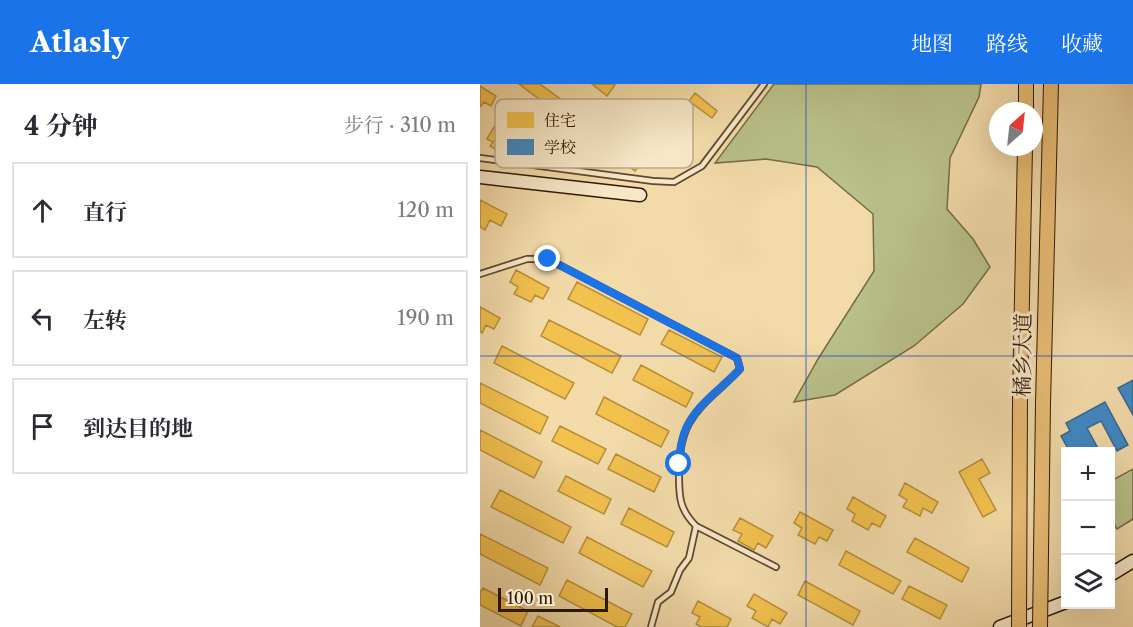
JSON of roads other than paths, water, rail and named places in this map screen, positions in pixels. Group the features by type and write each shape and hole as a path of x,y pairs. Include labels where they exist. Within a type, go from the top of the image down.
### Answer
{"main road":[{"path":"1026,84 1026,102"},
{"name":"橘乡大道","path":"1040,627 1051,84"},
{"name":"橘乡大道","path":"1019,627 1020,398 1025,156"}],"street":[{"path":"480,177 640,195"},
{"path":"1115,572 1133,561"},
{"path":"1000,627 1061,604"}],"lane":[{"path":"552,168 653,182 674,182 702,166 764,84"},
{"path":"480,158 495,160"},
{"path":"480,274 527,259 548,259 737,358 740,369 710,396 691,419 682,439 679,501 688,519 696,526 776,567"},
{"path":"651,627 658,602 671,592 680,570 689,558 696,526"}]}
